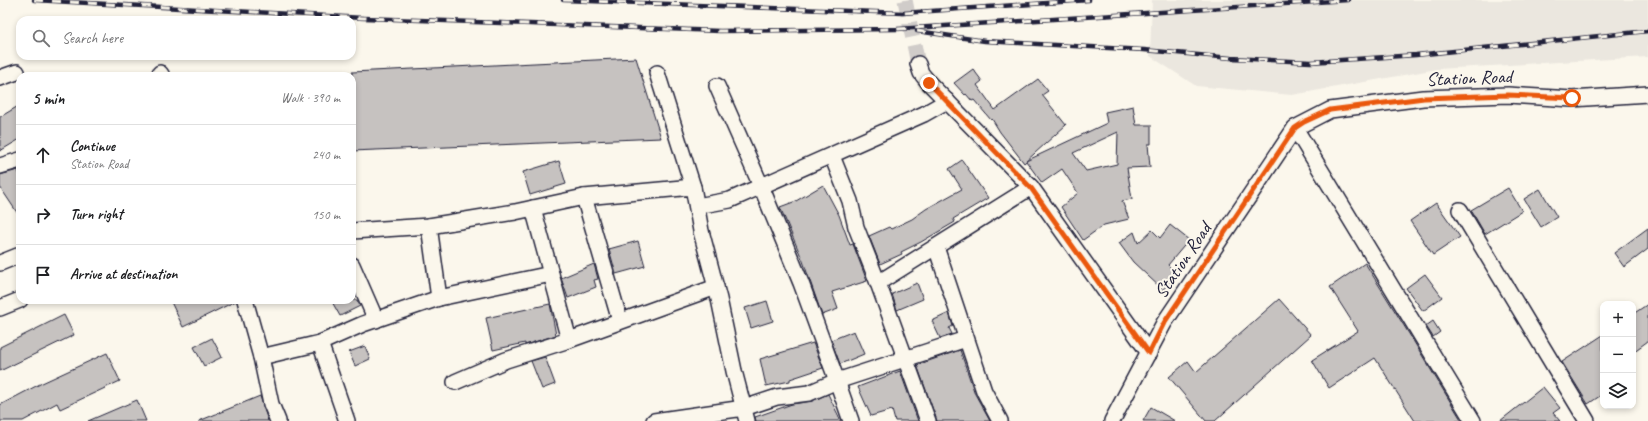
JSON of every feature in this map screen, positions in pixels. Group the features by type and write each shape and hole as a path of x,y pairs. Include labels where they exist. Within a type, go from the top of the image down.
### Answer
{"street":[{"path":"918,64 921,73 1031,188 1149,353"},
{"path":"0,78 16,72"},
{"path":"657,73 693,187 701,231 716,287 734,371 746,414"},
{"path":"717,86 762,186 801,283 851,421"},
{"name":"Station Road","path":"1112,421 1164,323 1295,128 1330,110 1424,98 1508,95 1572,98 1648,94"},
{"path":"697,206 730,200 832,156 924,114 947,101"},
{"path":"1295,128 1473,421"},
{"path":"832,156 850,202 856,227 928,421"},
{"path":"0,166 16,161"},
{"path":"356,231 429,226 533,208 584,197 693,187"},
{"path":"878,283 1031,188"},
{"path":"584,197 620,320"},
{"path":"533,208 569,340"},
{"path":"1460,210 1587,421"},
{"path":"429,226 439,298"},
{"path":"936,247 984,391 1000,421"},
{"path":"0,263 16,257"},
{"path":"356,274 376,320"},
{"path":"261,357 320,343 376,320 439,298 551,274"},
{"path":"455,382 506,360 569,340 620,320 716,287"},
{"path":"0,308 16,302"},
{"path":"246,304 261,357 271,404 278,421"},
{"path":"654,421 746,414 777,397 809,393 837,381 966,339"},
{"path":"320,343 347,421"}],"shaded area":[{"path":"1152,0 1648,0 1648,57 1437,69 1292,95 1196,86 1150,56"}],"building":[{"path":"636,58 661,138 356,151 356,72 352,72"},
{"path":"973,69 982,81 977,85 995,110 1038,79 1048,91 1042,95 1066,125 1024,163 992,119 991,120 974,100 972,101 954,83"},
{"path":"1133,106 1136,125 1151,125 1151,144 1148,144 1150,167 1127,168 1132,199 1122,201 1129,219 1104,225 1083,240 1061,207 1078,193 1062,169 1042,183 1026,161 1107,123 1105,112","holes":["1118,132 1117,164 1086,171 1073,153"]},
{"path":"16,107 16,141 0,151 0,117"},
{"path":"962,160 988,198 953,219 955,222 901,252 902,254 880,264 869,236 889,227 891,229 912,219 926,209 962,189 949,169"},
{"path":"559,161 566,184 530,195 523,172"},
{"path":"16,171 16,211 0,187 0,175"},
{"path":"823,185 839,215 850,245 853,244 867,281 832,292 838,309 822,315 803,261 780,207 796,201"},
{"path":"1508,188 1522,211 1485,234 1471,210"},
{"path":"1540,189 1557,217 1541,227 1524,199"},
{"path":"1436,203 1460,237 1433,255 1410,221"},
{"path":"1170,225 1189,240 1168,265 1177,274 1163,290 1133,262 1119,243 1134,232 1138,243 1152,230 1160,238"},
{"path":"1648,228 1648,249 1624,267 1614,253"},
{"path":"638,241 645,266 616,274 609,249"},
{"path":"1365,263 1462,421 1415,421 1375,358 1329,388 1312,360 1358,331 1330,287"},
{"path":"594,264 598,279 594,280 596,287 568,298 561,278"},
{"path":"1425,274 1442,297 1423,311 1406,288"},
{"path":"917,283 923,299 897,310 892,294"},
{"path":"1279,299 1311,335 1215,421 1206,421 1169,377 1188,361 1196,372"},
{"path":"357,300 360,306 340,316 333,304 356,304"},
{"path":"767,301 773,321 751,328 745,308"},
{"path":"172,304 230,304 183,327"},
{"path":"550,304 556,335 525,345 525,343 493,350 486,318"},
{"path":"1648,304 1648,341 1636,350 1636,337 1636,312"},
{"path":"949,313 953,326 949,328 952,334 940,338 932,321"},
{"path":"64,315 74,335 0,371 0,347"},
{"path":"1433,321 1440,332 1433,337 1426,326"},
{"path":"854,331 864,354 840,364 831,340"},
{"path":"1600,337 1600,396 1588,404 1562,362"},
{"path":"212,338 222,357 204,366 194,347"},
{"path":"813,343 823,368 790,379 790,381 766,386 760,359"},
{"path":"365,346 370,359 355,366 349,352"},
{"path":"960,350 975,394 990,421 937,421 917,365"},
{"path":"107,353 120,381 60,409 57,403 23,421 0,421 0,405 40,384"},
{"path":"545,357 555,384 542,389 531,361"},
{"path":"900,371 918,421 895,421 892,410 871,416 858,387"},
{"path":"1543,387 1560,408 1553,413 1560,421 1500,421"},
{"path":"828,394 841,421 756,421 755,417 792,404 812,401"},
{"path":"260,396 268,421 199,421"},
{"path":"137,400 146,421 88,421"},
{"path":"1151,407 1175,421 1143,421"}],"tunnel":[{"path":"905,0 918,64"}],"railway":[{"path":"34,0 327,16"},
{"path":"563,0 903,13 1089,0"},
{"path":"356,18 720,31 897,29 1348,0"},
{"path":"917,31 985,41 1144,50 1231,58 1311,62 1416,55 1648,31"}],"route":[{"path":"929,83 1031,188 1149,353 1164,323 1295,128 1304,122 1330,110 1424,98 1508,95 1572,98"}]}
